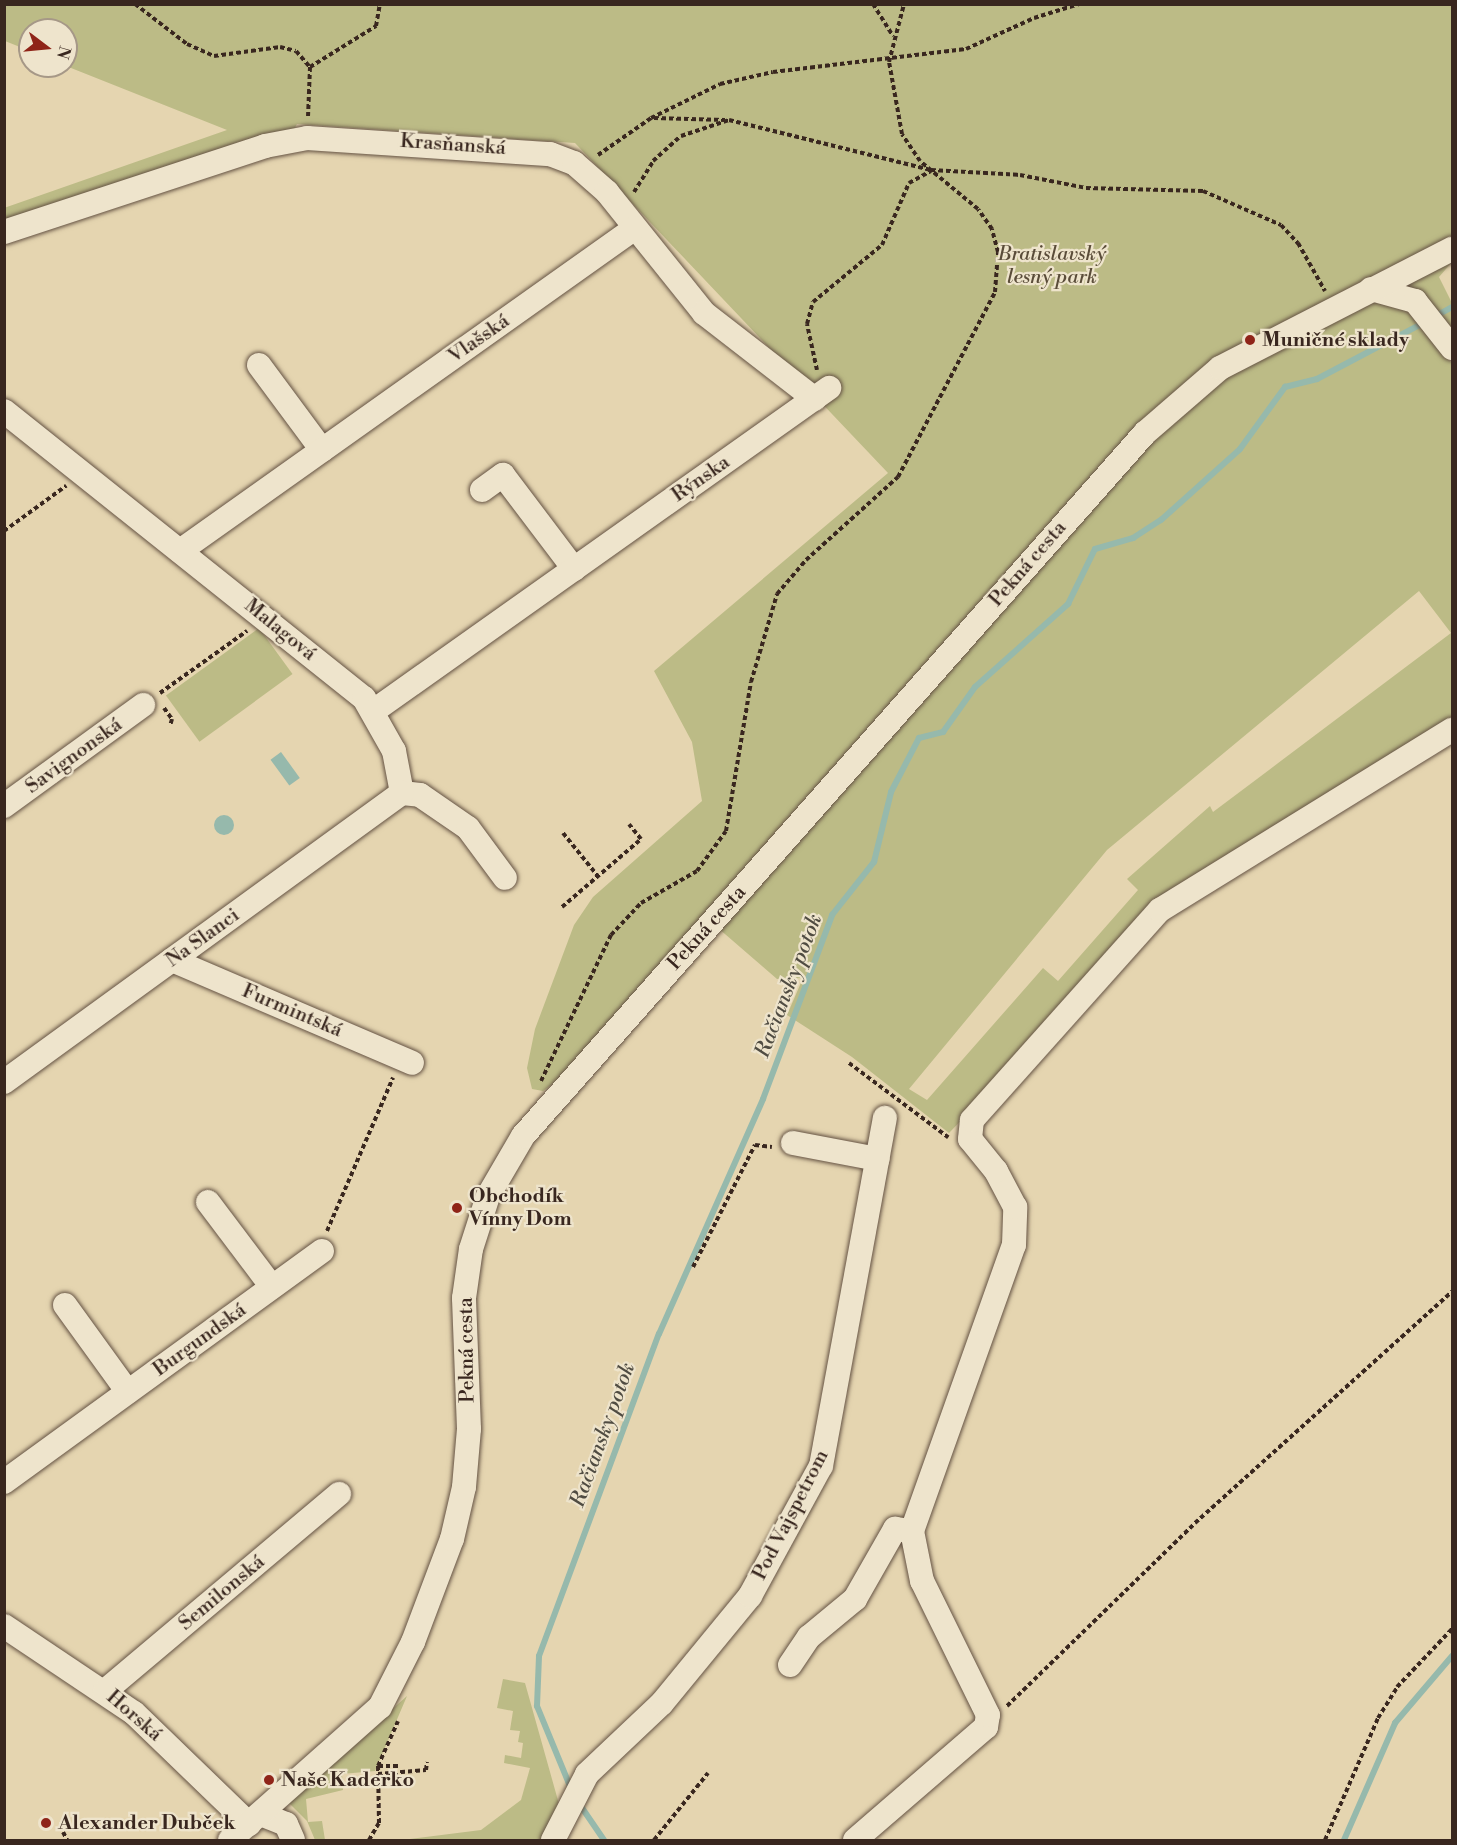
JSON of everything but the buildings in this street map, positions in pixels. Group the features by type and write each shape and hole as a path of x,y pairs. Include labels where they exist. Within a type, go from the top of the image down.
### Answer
{"street":[{"name":"Krasňanská","path":"4,232 265,146 307,138 530,151 580,167 629,220 704,313 817,393"},
{"name":"Vlašská","path":"180,550 322,450 629,220"},
{"name":"Pekná cesta","path":"230,1840 380,1707 437,1582 464,1487 469,1429 464,1298 471,1249 488,1196 523,1136 1145,433 1220,368 1333,308 1452,249"},
{"path":"1371,289 1395,291 1424,309 1448,342"},
{"path":"259,365 322,450"},
{"name":"Rýnska","path":"375,710 817,393"},
{"name":"Malagová","path":"4,411 180,550 375,710 394,751 402,793"},
{"path":"482,490 503,475 574,569"},
{"name":"Savignonská","path":"4,806 143,705"},
{"path":"855,1840 986,1727 986,1703 927,1591 912,1531 1014,1245 1015,1207 1008,1190 970,1139 976,1115 1160,910 1452,730"},
{"path":"402,793 420,795 468,828 506,878"},
{"name":"Na Slanci","path":"4,1082 402,793"},
{"name":"Furmintská","path":"172,960 407,1060"},
{"name":"Pod Vajspetrom","path":"557,1832 584,1778 662,1703 750,1596 821,1466 885,1118"},
{"path":"794,1143 878,1159"},
{"path":"208,1202 272,1287"},
{"name":"Burgundská","path":"4,1482 272,1287 324,1242"},
{"path":"65,1305 128,1392"},
{"name":"Semilonská","path":"105,1690 339,1494"},
{"path":"790,1665 809,1637 855,1599 895,1529 912,1531"},
{"name":"Horská","path":"4,1626 105,1690 255,1819"},
{"path":"255,1819 286,1824 293,1840"}],"path":[{"path":"135,4 187,44 214,56 280,47 296,51 310,67 307,138"},
{"path":"310,67 376,26 381,4"},
{"path":"873,4 893,37"},
{"path":"537,1091 611,935 641,903 697,871 726,831 748,693 777,594 806,560 898,477 985,318 998,273 992,229 978,209 931,170 902,134 889,62 893,37 904,4"},
{"path":"580,167 651,118 720,84 773,72 889,62 966,50 1034,18 1078,4"},
{"path":"651,118 729,120 931,170 1020,175 1086,188 1203,191 1281,225 1315,270 1333,308"},
{"path":"629,220 653,161 681,136 729,120"},
{"path":"817,393 817,372 807,324 813,302 882,245 909,183 931,170"},
{"path":"4,531 83,474"},
{"path":"170,726 172,719 156,696 264,618"},
{"path":"562,906 641,839 629,824"},
{"path":"563,833 597,875"},
{"path":"324,1242 407,1060"},
{"path":"849,1063 876,1078 938,1134 970,1139"},
{"path":"693,1267 755,1144 792,1151 794,1143"},
{"path":"986,1727 1195,1523 1452,1292"},
{"path":"1325,1840 1378,1718 1397,1687 1452,1629"},
{"path":"369,1840 379,1823 378,1766 391,1738"},
{"path":"378,1774 426,1770 428,1762"},
{"path":"378,1766 398,1766"},
{"path":"654,1840 708,1773"},
{"path":"63,1832 67,1840"}],"green space":[{"name":"Bratislavský lesný park","path":"5,5 1452,5 1452,262 1439,277 1452,303 1452,350 1436,347 1452,363 1452,720 1195,879 949,1133 852,1057 787,1015 803,978 777,979 718,928 686,937 566,1074 543,1091 532,1089 527,1068 535,1029 574,925 593,897 702,801 692,742 654,671 888,473 575,143 297,124 293,131 5,223 4,208 227,130 78,71 78,18 18,18 18,46 5,41","holes":["1419,591 1451,633 1213,812 1210,806 1127,879 1138,890 1058,981 1043,968 927,1100 909,1089 1107,850"]},
{"path":"259,628 293,674 199,742 166,696"},
{"path":"503,1679 525,1683 559,1804 542,1839 402,1840 481,1830 521,1800 530,1768 504,1763 505,1755 521,1758 523,1743 518,1742 520,1731 510,1730 513,1711 497,1708"},
{"path":"407,1696 375,1771 342,1774 343,1790 306,1799 308,1822 322,1821 325,1840 315,1840 307,1821 288,1802"}],"shaded area":[{"path":"281,752 300,778 289,786 270,760"},
{"path":"224,815 231,818 234,825 231,832 224,835 217,832 214,825 217,818"}],"waterway":[{"name":"Račiansky potok","path":"1434,317 1452,307"},
{"name":"Račiansky potok","path":"572,1791 537,1706 539,1656 659,1334 763,1099 832,915 874,862 891,792 919,738 943,732 975,687 1068,604 1095,549 1133,538 1161,520 1240,449 1285,387 1317,379 1425,322"},
{"path":"1344,1840 1395,1723 1452,1656"},
{"name":"Račiansky potok","path":"578,1802 604,1840"}],"place":[{"name":"Muničné sklady","path":"1250,340"},
{"name":"Obchodík Vínny Dom","path":"457,1208"},
{"name":"Naše Kaderko","path":"269,1780"},
{"name":"Alexander Dubček","path":"46,1823"}]}
